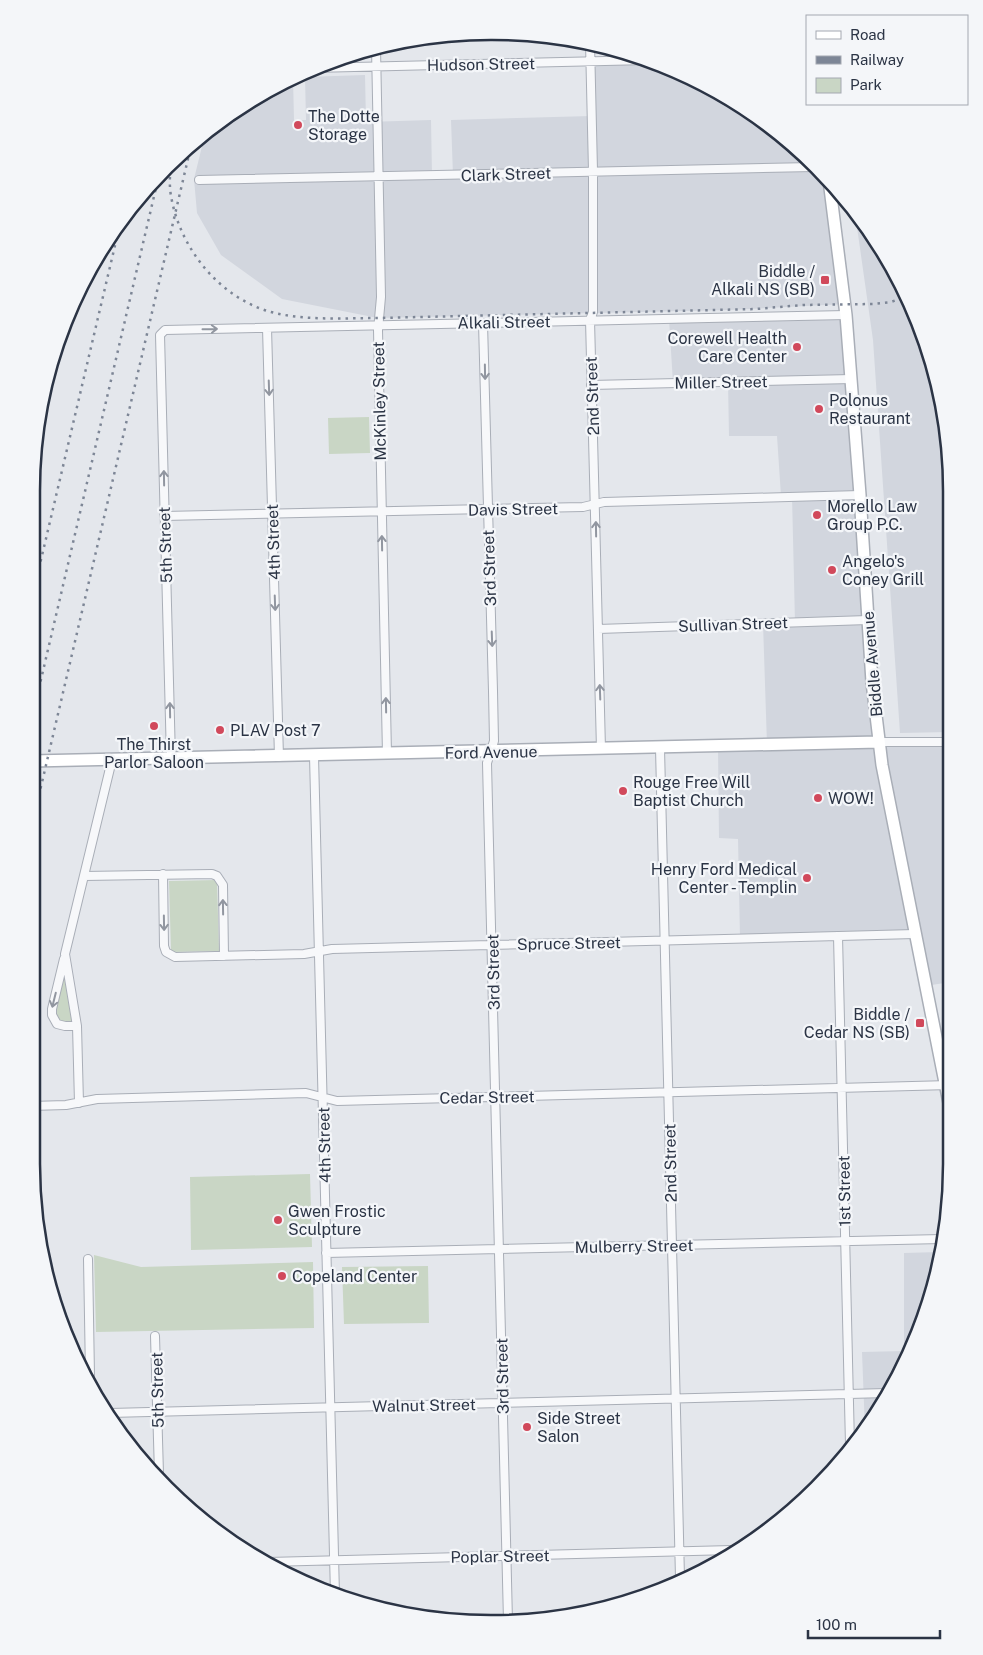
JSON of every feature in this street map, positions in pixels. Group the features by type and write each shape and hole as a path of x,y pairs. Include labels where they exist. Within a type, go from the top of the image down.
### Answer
{"main road":[{"name":"Biddle Avenue","path":"831,194 852,380 872,682 879,742 886,790 915,934 943,1058"},
{"name":"Ford Avenue","path":"40,761 879,742"}],"street":[{"name":"2nd Street","path":"590,51 594,312 590,320 591,385 596,504 601,749"},
{"name":"McKinley Street","path":"376,55 380,297 378,325 387,754"},
{"name":"Hudson Street","path":"336,68 626,61"},
{"name":"Clark Street","path":"199,180 806,167"},
{"name":"Alkali Street","path":"162,332 166,330 846,315"},
{"name":"3rd Street","path":"484,323 494,741 488,763 508,1614"},
{"name":"4th Street","path":"267,328 279,756"},
{"name":"5th Street","path":"162,332 160,335 171,759"},
{"name":"Miller Street","path":"591,385 852,380"},
{"name":"Davis Street","path":"164,516 583,507 604,502 860,495"},
{"name":"Sullivan Street","path":"598,629 868,620"},
{"name":"Ford Avenue","path":"879,742 943,742"},
{"name":"2nd Street","path":"660,748 680,1573"},
{"name":"4th Street","path":"314,756 335,1587"},
{"path":"77,1026 57,1024 52,1016 52,1009 112,760"},
{"name":"Spruce Street","path":"163,874 164,946 166,952 175,957 304,954 332,949 492,944 915,934"},
{"path":"84,876 212,874 220,879 222,885 224,956"},
{"name":"1st Street","path":"838,936 850,1438"},
{"path":"65,954 77,1026 79,1102"},
{"name":"Cedar Street","path":"40,1106 66,1105 97,1099 306,1094 337,1101 943,1084"},
{"name":"Mulberry Street","path":"326,1253 936,1239"},
{"path":"88,1260 90,1369"},
{"name":"5th Street","path":"155,1336 159,1469"},
{"name":"Walnut Street","path":"115,1413 880,1393"},
{"name":"Poplar Street","path":"279,1562 725,1550"}],"shaded area":[{"path":"626,61 664,74 691,87 717,100 766,133 811,172 831,194 845,304 729,310 378,318 282,299 221,255 197,213 194,179 202,145 241,116 266,100 293,86 294,120 306,120 305,81 313,77 365,75 366,122 431,120 432,175 453,175 451,120 591,116 590,62"},
{"path":"857,227 883,266 909,319 928,375 934,403 942,462 943,492 943,732 900,733 873,340"},
{"path":"846,315 879,742 943,742 943,983 925,986 914,934 740,938 738,839 719,838 718,747 767,745 763,623 795,622 792,496 781,496 777,436 729,436 728,382 673,383 669,319"},
{"path":"934,1252 919,1309 904,1346 904,1253"},
{"path":"902,1351 883,1389 865,1418 862,1352"}],"green space":[{"path":"369,417 370,453 329,454 328,418"},
{"path":"217,880 219,951 171,952 169,881"},
{"path":"65,954 77,1026 65,1026 52,1015"},
{"path":"310,1174 312,1247 191,1250 190,1177"},
{"path":"94,1255 141,1267 313,1262 314,1328 96,1332"},
{"path":"428,1266 429,1323 344,1324 342,1267"}],"railway":[{"path":"40,791 188,157"},
{"path":"170,174 170,192 176,216 183,235 205,269 219,283 252,305 284,315 324,318 378,318 756,309 803,305 873,304 899,299"},
{"path":"40,684 155,190"},
{"path":"40,564 116,241"}],"place":[{"name":"The Dotte Storage","path":"298,125"},
{"name":"Biddle / Alkali NS (SB)","path":"825,280"},
{"name":"Corewell Health Care Center","path":"797,347"},
{"name":"Polonus Restaurant","path":"819,409"},
{"name":"Morello Law Group P.C.","path":"817,515"},
{"name":"Angelo's Coney Grill","path":"832,570"},
{"name":"The Thirst Parlor Saloon","path":"154,726"},
{"name":"PLAV Post 7","path":"220,730"},
{"name":"Rouge Free Will Baptist Church","path":"623,791"},
{"name":"WOW!","path":"818,798"},
{"name":"Henry Ford Medical Center - Templin","path":"807,878"},
{"name":"Biddle / Cedar NS (SB)","path":"920,1023"},
{"name":"Gwen Frostic Sculpture","path":"278,1220"},
{"name":"Copeland Center","path":"282,1276"},
{"name":"Side Street Salon","path":"527,1427"}]}
